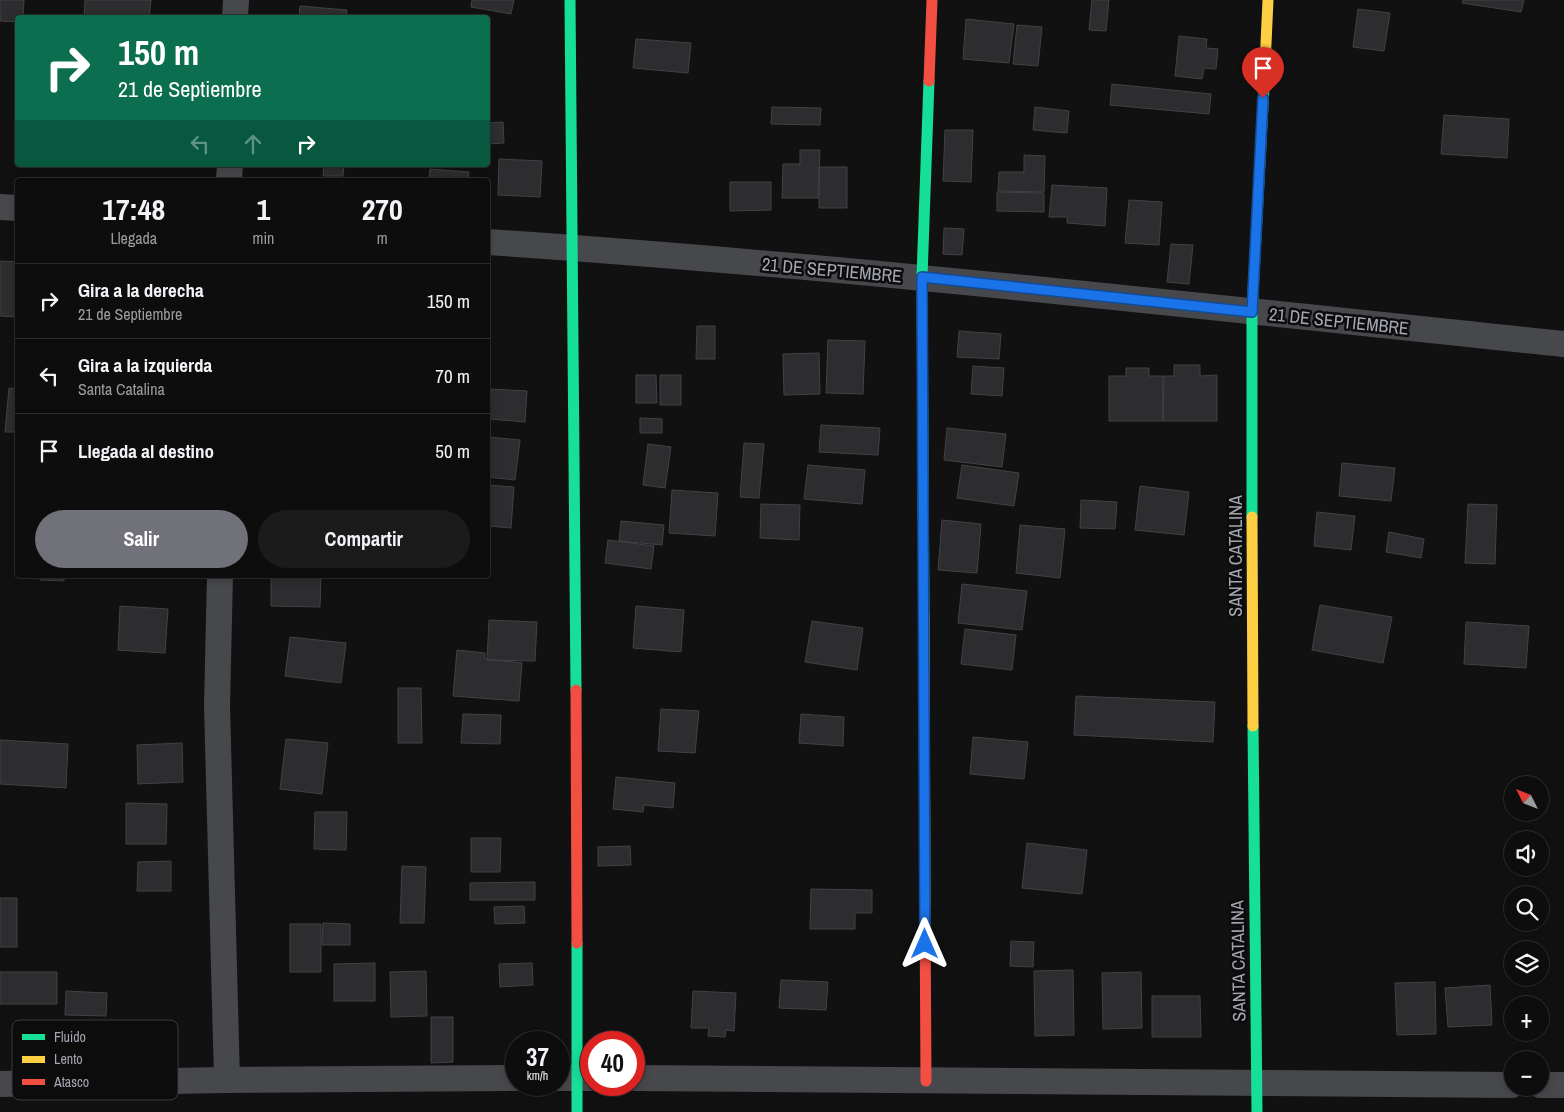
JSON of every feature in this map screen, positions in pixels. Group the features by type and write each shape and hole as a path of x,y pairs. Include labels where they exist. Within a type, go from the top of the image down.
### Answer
{"street":[{"path":"235,15 236,0"},
{"path":"570,0 577,1112"},
{"path":"926,1081 922,277 932,0"},
{"name":"SANTA CATALINA","path":"1258,1112 1253,723 1252,312 1268,0"},
{"path":"0,207 15,208"},
{"name":"21 DE SEPTIEMBRE","path":"490,242 922,277 1564,344"},
{"path":"220,578 217,706 227,1080"},
{"path":"178,1081 505,1078"},
{"path":"645,1078 1504,1085"},
{"path":"1549,1085 1564,1085"}],"building":[{"path":"0,0 24,0 23,15 15,15 15,22 0,21"},
{"path":"85,0 151,0 149,15 84,15"},
{"path":"472,0 514,0 511,14 471,7"},
{"path":"1092,0 1109,0 1106,31 1089,30"},
{"path":"1463,0 1524,0 1521,12 1462,3"},
{"path":"300,6 347,10 346,15 299,15"},
{"path":"1358,9 1390,13 1384,51 1353,47"},
{"path":"966,19 1014,24 1009,63 963,59"},
{"path":"1017,25 1042,27 1038,66 1013,64"},
{"path":"1179,36 1207,39 1206,48 1218,49 1216,69 1204,68 1202,79 1175,76"},
{"path":"636,39 691,43 688,73 633,68"},
{"path":"1112,84 1211,94 1209,114 1110,105"},
{"path":"772,107 821,108 820,125 771,124"},
{"path":"1035,107 1069,111 1067,133 1033,130"},
{"path":"1444,115 1509,119 1507,158 1441,154"},
{"path":"503,122 504,143 490,144 490,123"},
{"path":"945,130 973,130 971,182 943,181"},
{"path":"800,150 820,150 818,198 782,198 783,164 800,164"},
{"path":"1024,155 1045,156 1044,192 998,191 999,172 1024,172"},
{"path":"499,159 542,161 540,197 498,195"},
{"path":"324,167 344,167 343,176 323,176"},
{"path":"819,167 847,167 847,208 819,208"},
{"path":"430,169 469,172 468,178 429,178"},
{"path":"730,182 771,182 771,210 730,211"},
{"path":"1052,185 1107,188 1105,226 1067,223 1067,217 1049,217"},
{"path":"997,192 1044,193 1044,212 997,211"},
{"path":"1129,200 1162,202 1159,245 1125,243"},
{"path":"944,228 964,229 962,255 943,254"},
{"path":"1171,244 1193,245 1189,284 1167,282"},
{"path":"0,261 15,262 15,317 0,316"},
{"path":"697,326 715,326 715,359 696,359"},
{"path":"959,331 1001,334 999,359 957,357"},
{"path":"828,340 865,341 863,394 826,393"},
{"path":"819,353 820,394 784,395 783,354"},
{"path":"1174,365 1200,365 1200,376 1217,375 1217,421 1163,421 1164,376 1174,376"},
{"path":"973,366 1004,368 1002,396 971,394"},
{"path":"1126,368 1149,368 1149,376 1163,376 1163,421 1109,421 1109,376 1126,376"},
{"path":"636,375 656,375 657,403 636,403"},
{"path":"660,375 681,375 681,405 660,405"},
{"path":"9,388 15,389 15,432 5,432"},
{"path":"491,389 527,391 525,422 490,419"},
{"path":"640,418 662,419 662,433 640,433"},
{"path":"821,425 880,428 878,455 819,452"},
{"path":"947,428 1006,434 1002,467 944,460"},
{"path":"490,437 520,440 515,480 490,477"},
{"path":"744,443 764,444 759,498 740,497"},
{"path":"648,444 671,447 665,488 643,485"},
{"path":"1342,463 1395,468 1391,501 1339,496"},
{"path":"808,465 865,470 862,504 804,499"},
{"path":"962,465 1019,473 1014,506 957,498"},
{"path":"490,485 514,487 511,528 490,526"},
{"path":"1140,486 1189,492 1184,535 1135,530"},
{"path":"672,490 718,493 715,536 669,533"},
{"path":"1081,500 1117,502 1115,529 1080,528"},
{"path":"761,504 800,505 799,540 760,538"},
{"path":"1468,504 1497,505 1495,564 1465,563"},
{"path":"1317,512 1355,516 1351,550 1314,546"},
{"path":"942,520 981,524 977,573 938,570"},
{"path":"621,521 664,525 662,545 619,541"},
{"path":"1020,525 1065,529 1060,578 1016,573"},
{"path":"1389,532 1424,539 1421,558 1386,552"},
{"path":"608,540 654,546 651,569 605,563"},
{"path":"40,578 64,578 64,581 40,580"},
{"path":"271,578 321,578 320,607 271,606"},
{"path":"962,584 1027,591 1022,630 958,623"},
{"path":"1320,605 1392,617 1383,663 1312,650"},
{"path":"120,606 168,609 165,653 118,650"},
{"path":"636,606 684,610 681,652 633,648"},
{"path":"489,620 537,622 535,661 487,660"},
{"path":"812,621 863,628 857,670 805,662"},
{"path":"1466,622 1529,626 1526,668 1464,664"},
{"path":"965,629 1016,635 1012,670 961,664"},
{"path":"290,637 346,643 341,683 285,676"},
{"path":"457,650 485,653 485,659 522,663 519,701 453,696"},
{"path":"398,688 421,688 422,743 398,743"},
{"path":"1076,696 1215,702 1213,742 1074,735"},
{"path":"661,709 699,711 695,753 658,751"},
{"path":"463,714 501,715 500,744 461,743"},
{"path":"801,714 844,717 843,746 799,743"},
{"path":"973,737 1028,742 1024,779 970,774"},
{"path":"286,739 328,743 322,794 280,789"},
{"path":"0,740 68,744 66,788 0,784"},
{"path":"182,743 183,782 138,784 137,745"},
{"path":"616,777 675,783 673,808 644,805 643,812 613,809"},
{"path":"126,803 167,804 166,844 126,844"},
{"path":"315,812 347,812 346,850 314,849"},
{"path":"471,838 501,838 500,872 471,872"},
{"path":"1027,843 1087,850 1082,894 1022,888"},
{"path":"630,846 631,865 598,866 598,847"},
{"path":"171,861 171,891 137,891 138,862"},
{"path":"402,866 426,867 424,923 400,923"},
{"path":"535,882 535,900 470,900 470,883"},
{"path":"811,889 872,890 872,913 855,913 855,929 810,929"},
{"path":"0,898 17,898 17,947 0,947"},
{"path":"524,906 525,923 495,924 494,907"},
{"path":"323,923 350,924 350,945 322,945"},
{"path":"290,924 321,924 321,972 290,972"},
{"path":"1011,941 1034,942 1033,967 1010,966"},
{"path":"375,963 375,1001 334,1001 334,964"},
{"path":"532,963 533,985 500,987 499,964"},
{"path":"1073,970 1074,1035 1035,1036 1034,971"},
{"path":"426,971 427,1016 391,1017 390,972"},
{"path":"0,972 57,972 57,1004 0,1004"},
{"path":"1141,972 1142,1028 1103,1029 1102,973"},
{"path":"781,980 828,982 826,1010 779,1008"},
{"path":"1435,982 1436,1034 1397,1035 1395,983"},
{"path":"1490,985 1492,1025 1448,1027 1445,988"},
{"path":"66,991 107,993 106,1016 65,1015"},
{"path":"693,991 736,993 734,1031 726,1030 725,1037 708,1036 709,1028 691,1028"},
{"path":"1152,996 1200,996 1201,1037 1152,1037"},
{"path":"431,1017 453,1017 453,1062 431,1063"}],"traffic: fast":[{"path":"570,0 576,690"},
{"path":"924,616 922,277 929,81"},
{"path":"1252,517 1252,312 1264,87"},
{"path":"1253,726 1257,1112"},
{"path":"577,943 577,1112"}],"traffic: slow":[{"path":"1264,87 1268,0"},
{"path":"1252,517 1253,726"},
{"path":"924,616 925,905"}],"traffic: jam":[{"path":"929,81 932,0"},
{"path":"576,690 577,943"},
{"path":"925,905 926,1081"}],"route":[{"path":"925,944 922,277 1252,312 1263,98"}]}
